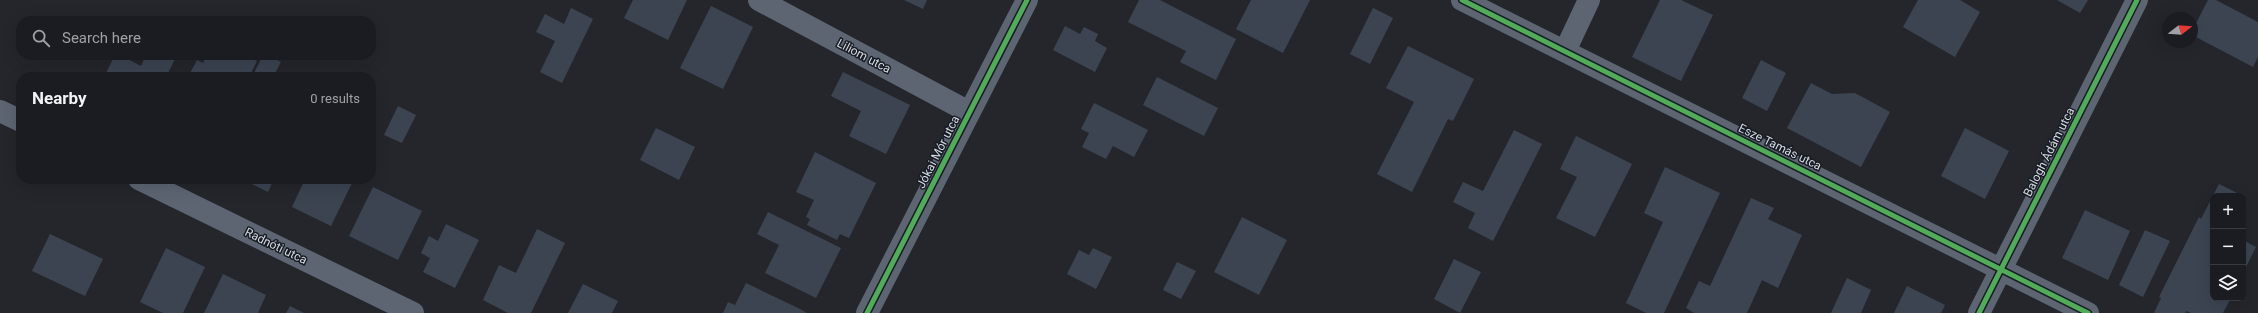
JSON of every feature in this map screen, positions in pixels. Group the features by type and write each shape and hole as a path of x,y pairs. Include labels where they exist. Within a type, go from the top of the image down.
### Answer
{"street":[{"name":"Liliom utca","path":"759,0 969,112"},
{"name":"Jókai Mór utca","path":"867,313 1027,0"},
{"name":"Esze Tamás utca","path":"1462,0 2001,268 2088,313"},
{"path":"1565,51 1589,0"},
{"name":"Balogh Ádám utca","path":"1979,313 2138,0"},
{"path":"0,111 16,119"},
{"name":"Radnóti utca","path":"149,184 413,313"}],"building":[{"path":"633,0 687,0 668,40 624,18"},
{"path":"904,0 927,0 923,9"},
{"path":"1139,0 1160,0 1236,39 1216,80 1180,62 1186,51 1128,22"},
{"path":"1251,0 1310,0 1283,53 1236,29"},
{"path":"1660,0 1681,0 1713,15 1681,81 1632,57"},
{"path":"1918,0 1960,0 1980,12 1955,57 1903,27"},
{"path":"2057,0 2088,0 2080,13"},
{"path":"2208,0 2216,0 2258,22 2258,57 2253,67 2198,38 2198,19"},
{"path":"711,6 753,27 723,89 680,68"},
{"path":"571,8 593,19 562,83 540,72 555,41 536,32 545,14 564,24"},
{"path":"1373,8 1393,18 1370,64 1350,54"},
{"path":"1065,26 1080,34 1084,27 1098,34 1095,41 1107,48 1095,72 1053,50"},
{"path":"1408,46 1474,79 1453,121 1448,119 1412,192 1377,174 1414,102 1386,88"},
{"path":"112,60 130,60 141,66 144,60 174,60 168,72 106,72"},
{"path":"197,60 203,63 204,60 257,61 252,72 191,72"},
{"path":"260,60 277,60 281,62 276,72 254,72"},
{"path":"1761,60 1786,73 1767,111 1742,98"},
{"path":"843,72 910,105 886,154 849,136 861,111 831,96"},
{"path":"1157,77 1218,108 1204,136 1143,105"},
{"path":"1811,83 1832,94 1855,93 1890,112 1861,167 1787,128"},
{"path":"1094,103 1148,130 1134,157 1113,146 1106,159 1082,147 1089,133 1081,129"},
{"path":"398,106 416,115 402,143 384,135"},
{"path":"656,128 695,147 679,180 640,160"},
{"path":"1965,128 2009,151 1985,199 1941,176"},
{"path":"1514,130 1542,144 1493,241 1468,228 1475,213 1453,202 1463,182 1483,191"},
{"path":"1576,136 1632,164 1595,237 1556,218 1577,177 1560,169"},
{"path":"815,152 876,183 849,238 840,234 837,240 807,225 810,219 806,217 814,200 796,192"},
{"path":"1665,167 1720,193 1664,313 1646,313 1626,303 1663,222 1644,213"},
{"path":"252,184 272,184 268,192"},
{"path":"303,184 352,184 331,226 292,207"},
{"path":"2219,184 2237,193 2214,193"},
{"path":"373,187 422,211 398,260 349,236"},
{"path":"1751,198 1774,208 1768,219 1802,235 1778,288 1762,280 1747,313 1694,313 1686,308 1699,281 1710,286"},
{"path":"2210,202 2210,301 2229,301 2223,313 2191,313 2186,311 2185,313 2154,313 2161,298 2159,297 2199,217 2201,219"},
{"path":"2085,210 2130,231 2108,280 2062,258"},
{"path":"768,212 841,248 816,298 765,273 779,245 757,234"},
{"path":"1242,217 1287,240 1259,295 1214,272"},
{"path":"446,224 479,240 455,288 423,272 430,258 421,253 429,236 438,241"},
{"path":"537,229 565,243 531,313 508,313 483,300 499,265 516,273"},
{"path":"2145,230 2170,241 2143,297 2119,285"},
{"path":"50,234 103,259 85,296 32,271"},
{"path":"2246,242 2256,247 2246,267"},
{"path":"166,248 205,267 183,313 163,313 140,302"},
{"path":"1093,248 1112,257 1096,289 1067,274 1079,250 1089,255"},
{"path":"1454,259 1481,272 1460,313 1434,299"},
{"path":"1177,262 1196,271 1181,299 1163,290"},
{"path":"223,274 266,295 258,313 204,313"},
{"path":"1847,278 1871,290 1861,313 1831,313"},
{"path":"746,283 807,313 723,313 728,302 735,305"},
{"path":"583,284 618,301 612,313 568,313"},
{"path":"1907,286 1945,305 1941,313 1894,313"},
{"path":"290,306 304,313 286,313"}],"cycle path":[{"path":"867,313 1027,0"},
{"path":"1462,0 2088,313"},
{"path":"1979,313 2137,0"}]}
